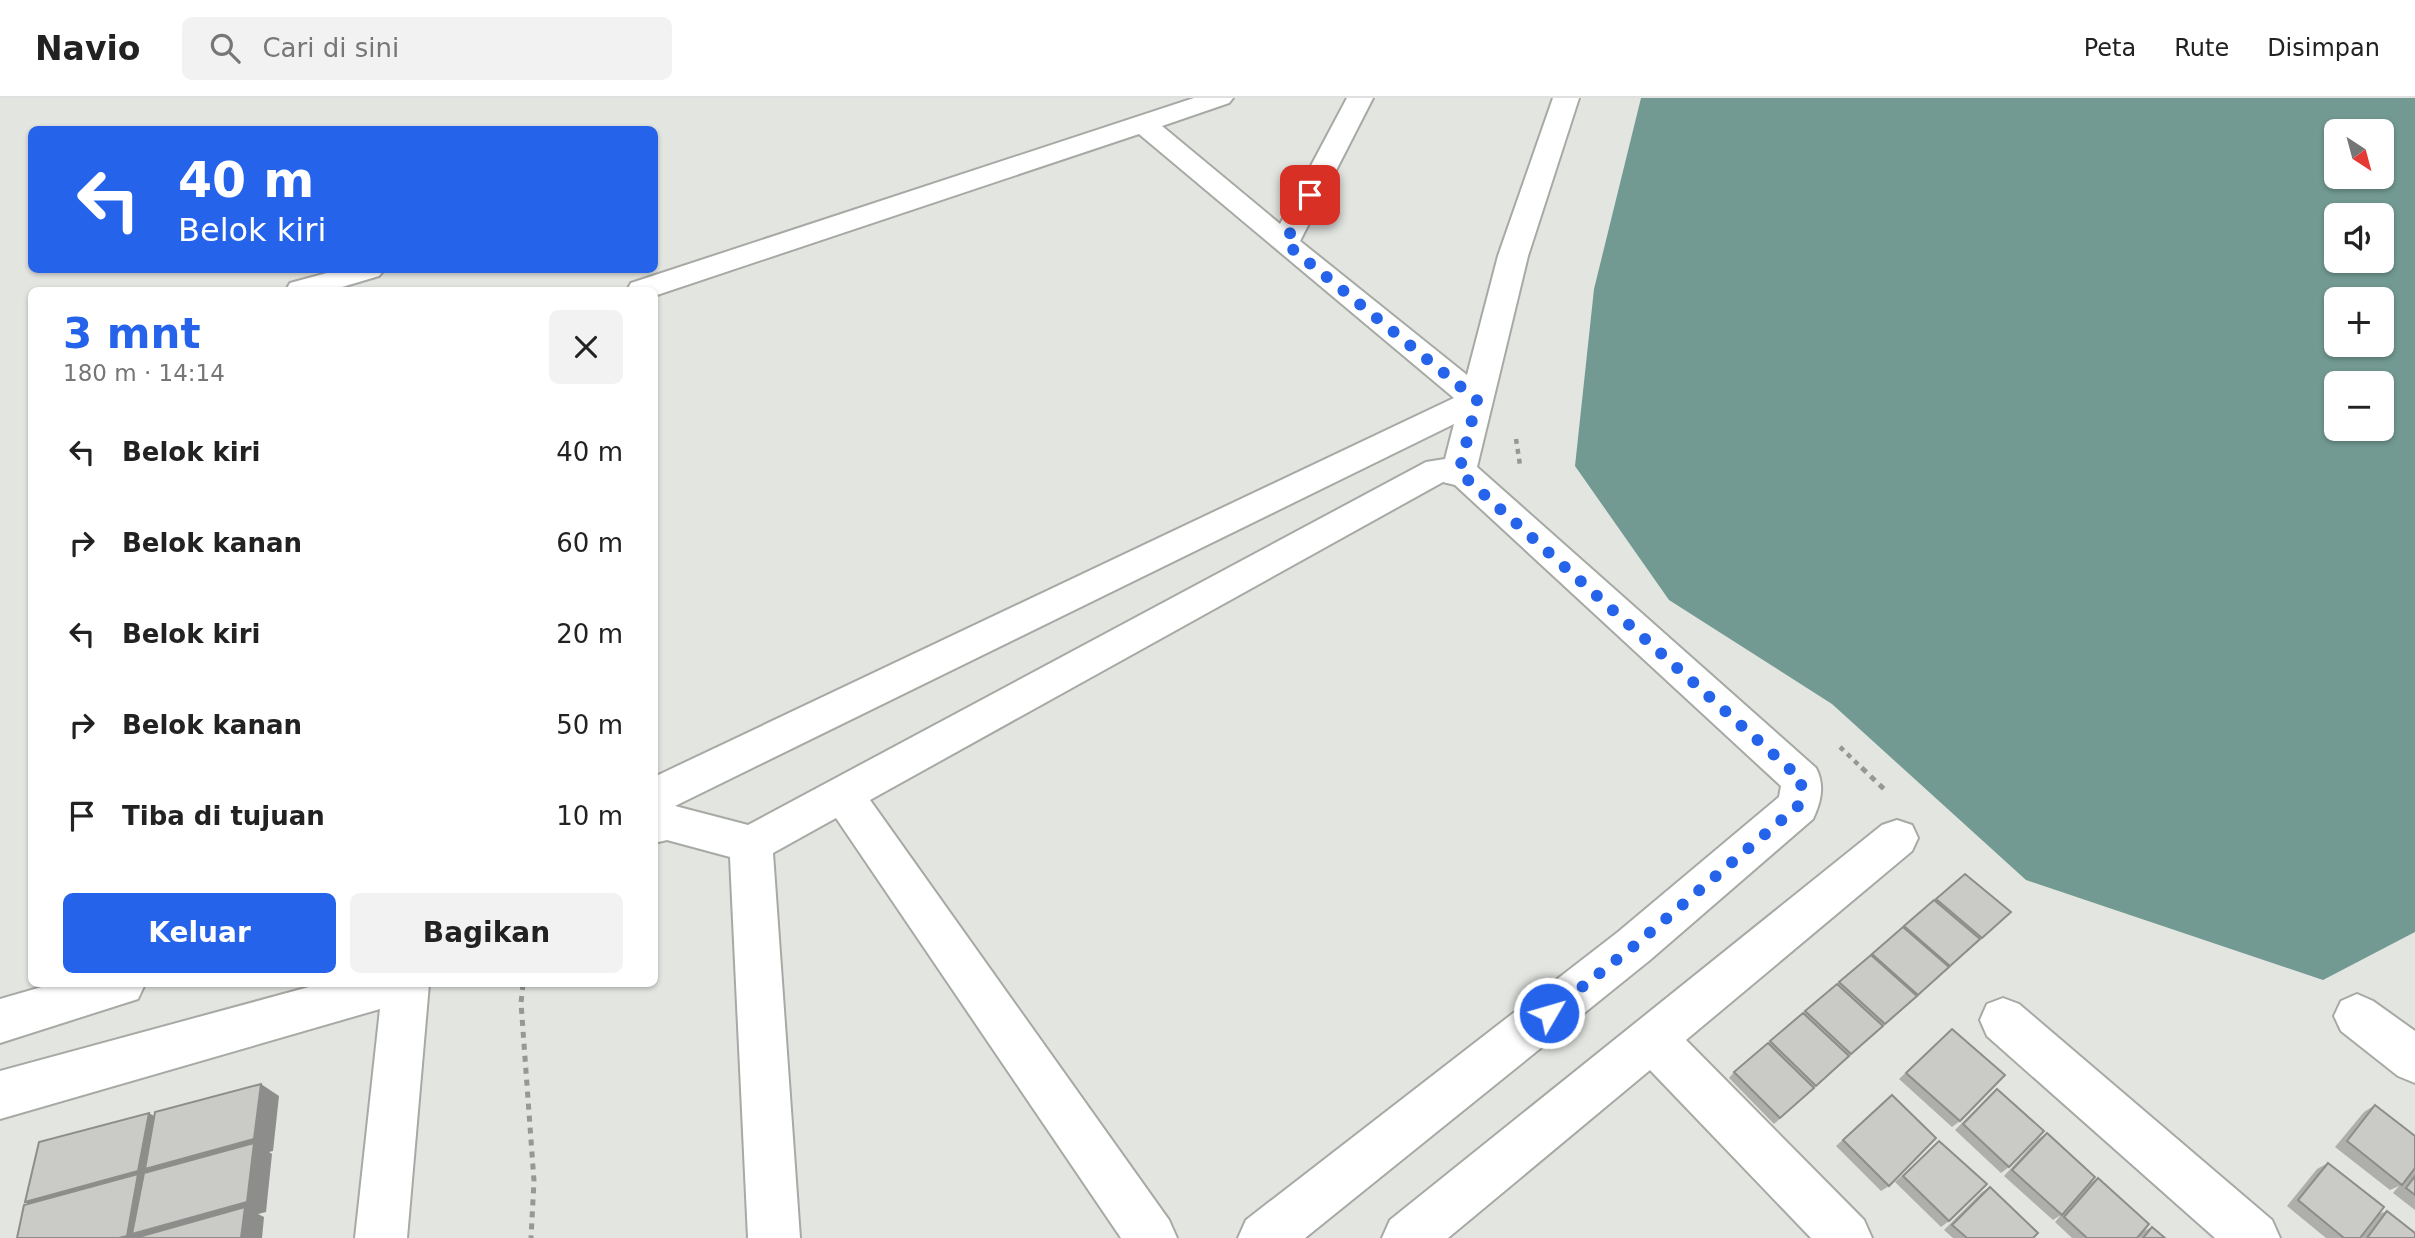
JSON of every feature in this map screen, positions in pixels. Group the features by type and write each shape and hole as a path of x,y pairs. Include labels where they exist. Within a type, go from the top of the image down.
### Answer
{"street":[{"path":"651,287 1220,98"},
{"path":"1285,243 1360,98"},
{"path":"1459,472 1513,256 1566,98"},
{"path":"1143,124 1477,400"},
{"path":"312,287 359,273"},
{"path":"658,795 1477,400"},
{"path":"658,824 667,822 751,844 844,796 1438,470 1459,472 1802,780 1798,806 1634,946 1264,1238"},
{"path":"844,796 1151,1238"},
{"path":"1408,1238 1896,838"},
{"path":"751,844 774,1238"},
{"path":"0,1021 112,987"},
{"path":"2,1102 385,987"},
{"path":"381,1238 406,987"},
{"path":"2357,1016 2415,1060"},
{"path":"2003,1020 2254,1238"},
{"path":"1652,1039 1846,1238"}],"path":[{"path":"1516,436 1523,473"},
{"path":"1837,745 1893,797 1904,817 1896,838"},
{"path":"523,987 521,1003 534,1181 531,1238"}],"water":[{"path":"1641,98 2415,98 2415,932 2323,980 2026,880 1832,704 1669,600 1575,466 1594,289"}],"building":[{"path":"1965,874 2011,912 1982,938 1936,899"},
{"path":"1934,900 1980,939 1950,966 1904,926"},
{"path":"1903,927 1949,967 1918,995 1872,954"},
{"path":"1871,955 1917,996 1885,1024 1839,982"},
{"path":"1837,984 1883,1026 1851,1054 1805,1011"},
{"path":"1803,1013 1849,1056 1816,1086 1770,1041"},
{"path":"1952,1029 2005,1075 1960,1121 1906,1073"},
{"path":"1768,1043 1814,1088 1780,1118 1734,1072"},
{"path":"261,1084 254,1139 145,1169 155,1112"},
{"path":"1997,1089 2044,1131 2009,1167 1963,1124"},
{"path":"1892,1095 1936,1138 1889,1186 1843,1140"},
{"path":"2375,1105 2415,1136 2415,1168 2402,1185 2347,1141"},
{"path":"149,1113 138,1171 25,1202 39,1142"},
{"path":"2047,1133 2095,1177 2062,1215 2012,1170"},
{"path":"1939,1141 1987,1184 1949,1221 1903,1176"},
{"path":"254,1143 247,1202 132,1234 144,1173"},
{"path":"2328,1163 2384,1207 2360,1238 2344,1238 2298,1200"},
{"path":"138,1174 127,1236 17,1238 24,1205"},
{"path":"2415,1176 2415,1195 2406,1188"},
{"path":"2098,1178 2149,1224 2137,1238 2087,1238 2064,1217"},
{"path":"1990,1187 2038,1233 2033,1238 1967,1238 1952,1225"},
{"path":"245,1207 241,1238 135,1238"},
{"path":"2387,1211 2415,1233 2415,1238 2367,1238"},
{"path":"2152,1227 2165,1238 2143,1238"}],"route":[{"path":"1310,195 1285,243 1477,400 1459,472 1802,780 1798,806 1634,946 1549,1013"}]}
